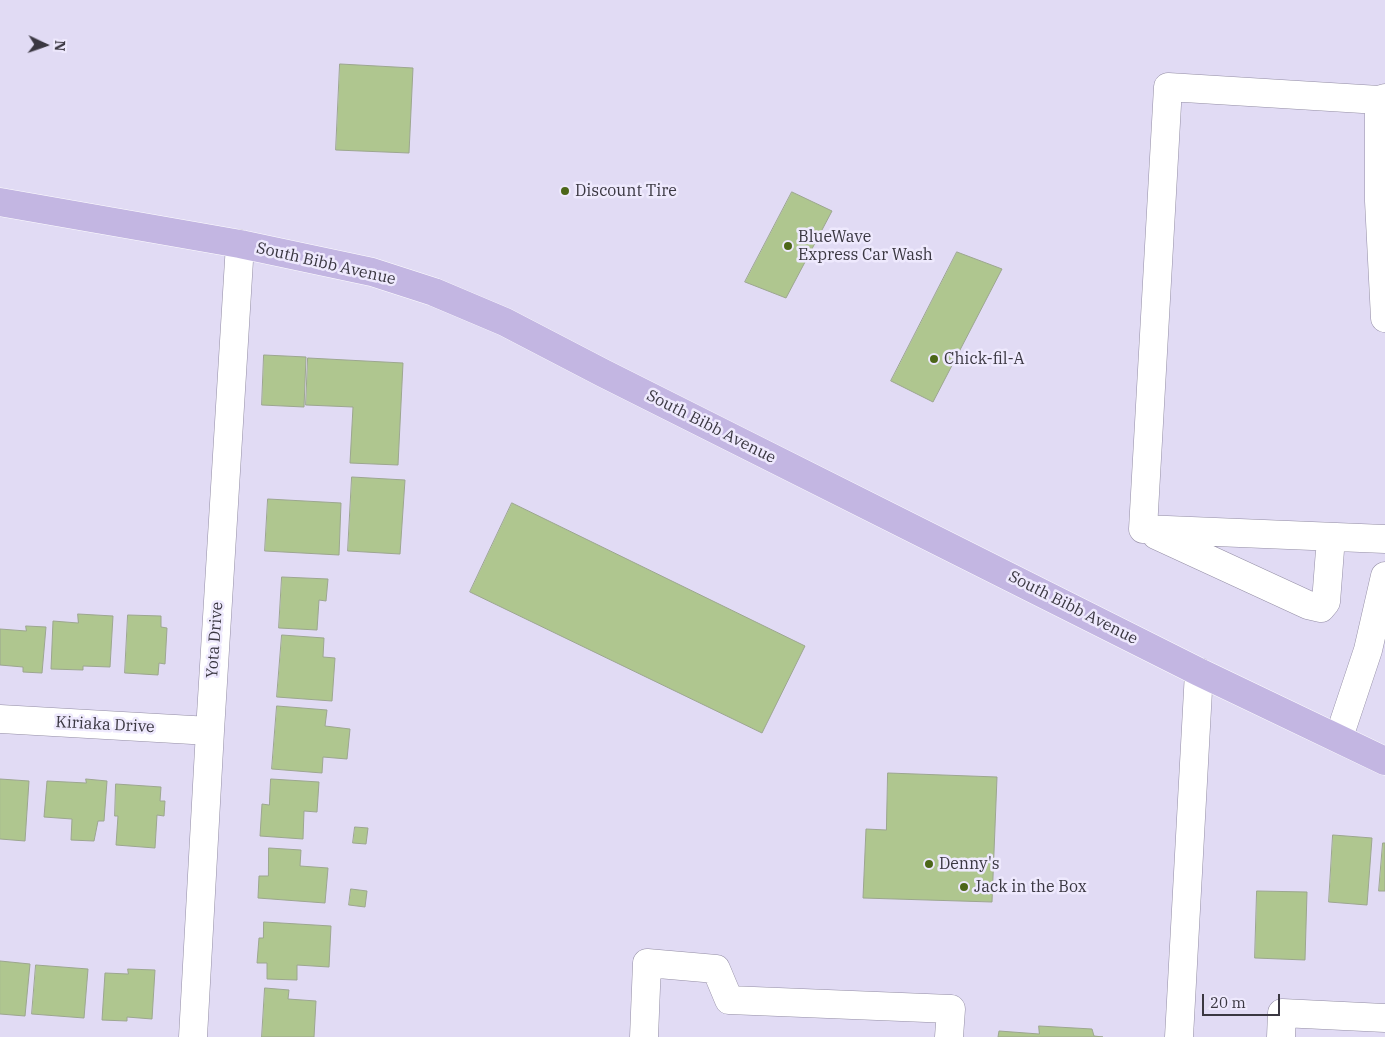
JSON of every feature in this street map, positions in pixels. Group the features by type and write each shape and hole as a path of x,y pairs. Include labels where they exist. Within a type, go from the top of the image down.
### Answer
{"main road":[{"name":"South Bibb Avenue","path":"0,202 240,244 372,272 434,292 505,322 612,378 1199,672 1339,737 1385,761"}],"street":[{"path":"1143,529 1168,87 1382,99 1379,201 1385,318"},
{"name":"Yota Drive","path":"193,1037 240,244"},
{"path":"1143,529 1385,539"},
{"path":"1143,529 1318,608 1321,608 1326,602 1331,537"},
{"path":"1339,737 1368,650 1385,576"},
{"path":"1179,1037 1199,672"},
{"name":"Kiriaka Drive","path":"0,719 210,731"},
{"path":"644,1037 647,963 716,969 728,1000 950,1009 950,1037"},
{"path":"1280,1037 1282,1014 1385,1018"}],"building":[{"path":"340,64 413,68 409,153 336,150"},
{"name":"BlueWave Express Car Wash","path":"792,192 832,211 786,298 745,282"},
{"path":"957,252 1002,269 933,402 891,381"},
{"path":"264,355 306,357 304,407 262,405"},
{"path":"308,358 403,363 398,465 350,463 353,407 306,405"},
{"path":"352,477 405,480 400,554 348,551"},
{"path":"268,499 341,503 339,555 265,551"},
{"path":"512,503 805,646 762,733 470,592"},
{"path":"282,577 328,579 326,601 319,600 317,630 279,628"},
{"path":"78,614 113,616 110,667 83,666 83,670 51,669 53,621 78,623"},
{"path":"128,615 161,616 161,627 167,628 165,664 159,663 158,675 125,673"},
{"path":"26,626 46,627 42,673 23,672 23,667 0,665 0,629 26,631"},
{"path":"282,635 324,638 323,657 335,658 332,701 277,697"},
{"path":"277,706 327,710 325,726 350,729 347,759 323,757 322,773 272,769"},
{"name":"Denny's","path":"888,773 997,777 992,902 863,898 866,829 886,830"},
{"path":"0,779 29,781 25,841 0,839"},
{"path":"86,779 107,781 104,821 98,821 94,841 71,840 72,819 44,817 47,781 86,783"},
{"path":"271,779 319,782 317,812 304,811 303,839 260,836 262,804 269,805"},
{"path":"116,784 161,787 160,801 165,801 164,816 157,815 155,848 116,845 118,816 115,816"},
{"path":"355,827 368,828 366,844 353,843"},
{"path":"1333,835 1372,838 1367,905 1329,902"},
{"path":"1383,843 1385,843 1385,891 1379,891"},
{"path":"269,848 301,850 300,866 328,868 325,903 258,898 259,876 268,876"},
{"path":"351,889 367,891 365,907 349,905"},
{"path":"1257,891 1307,892 1305,960 1255,958"},
{"path":"264,922 331,926 329,967 297,965 297,980 267,979 267,963 257,963 259,938 263,938"},
{"path":"0,961 30,964 25,1016 0,1014"},
{"path":"36,965 88,969 84,1018 32,1014"},
{"path":"128,969 155,970 152,1019 127,1017 127,1021 102,1020 105,973 128,974"},
{"path":"265,988 289,990 288,999 316,1001 314,1037 262,1037"},
{"path":"1039,1026 1092,1029 1094,1036 1103,1037 998,1037 999,1031 1039,1034"}],"place":[{"name":"Discount Tire","path":"565,191"},
{"name":"BlueWave Express Car Wash","path":"788,246"},
{"name":"Chick-fil-A","path":"934,359"},
{"name":"Denny's","path":"929,864"},
{"name":"Jack in the Box","path":"964,887"}]}
